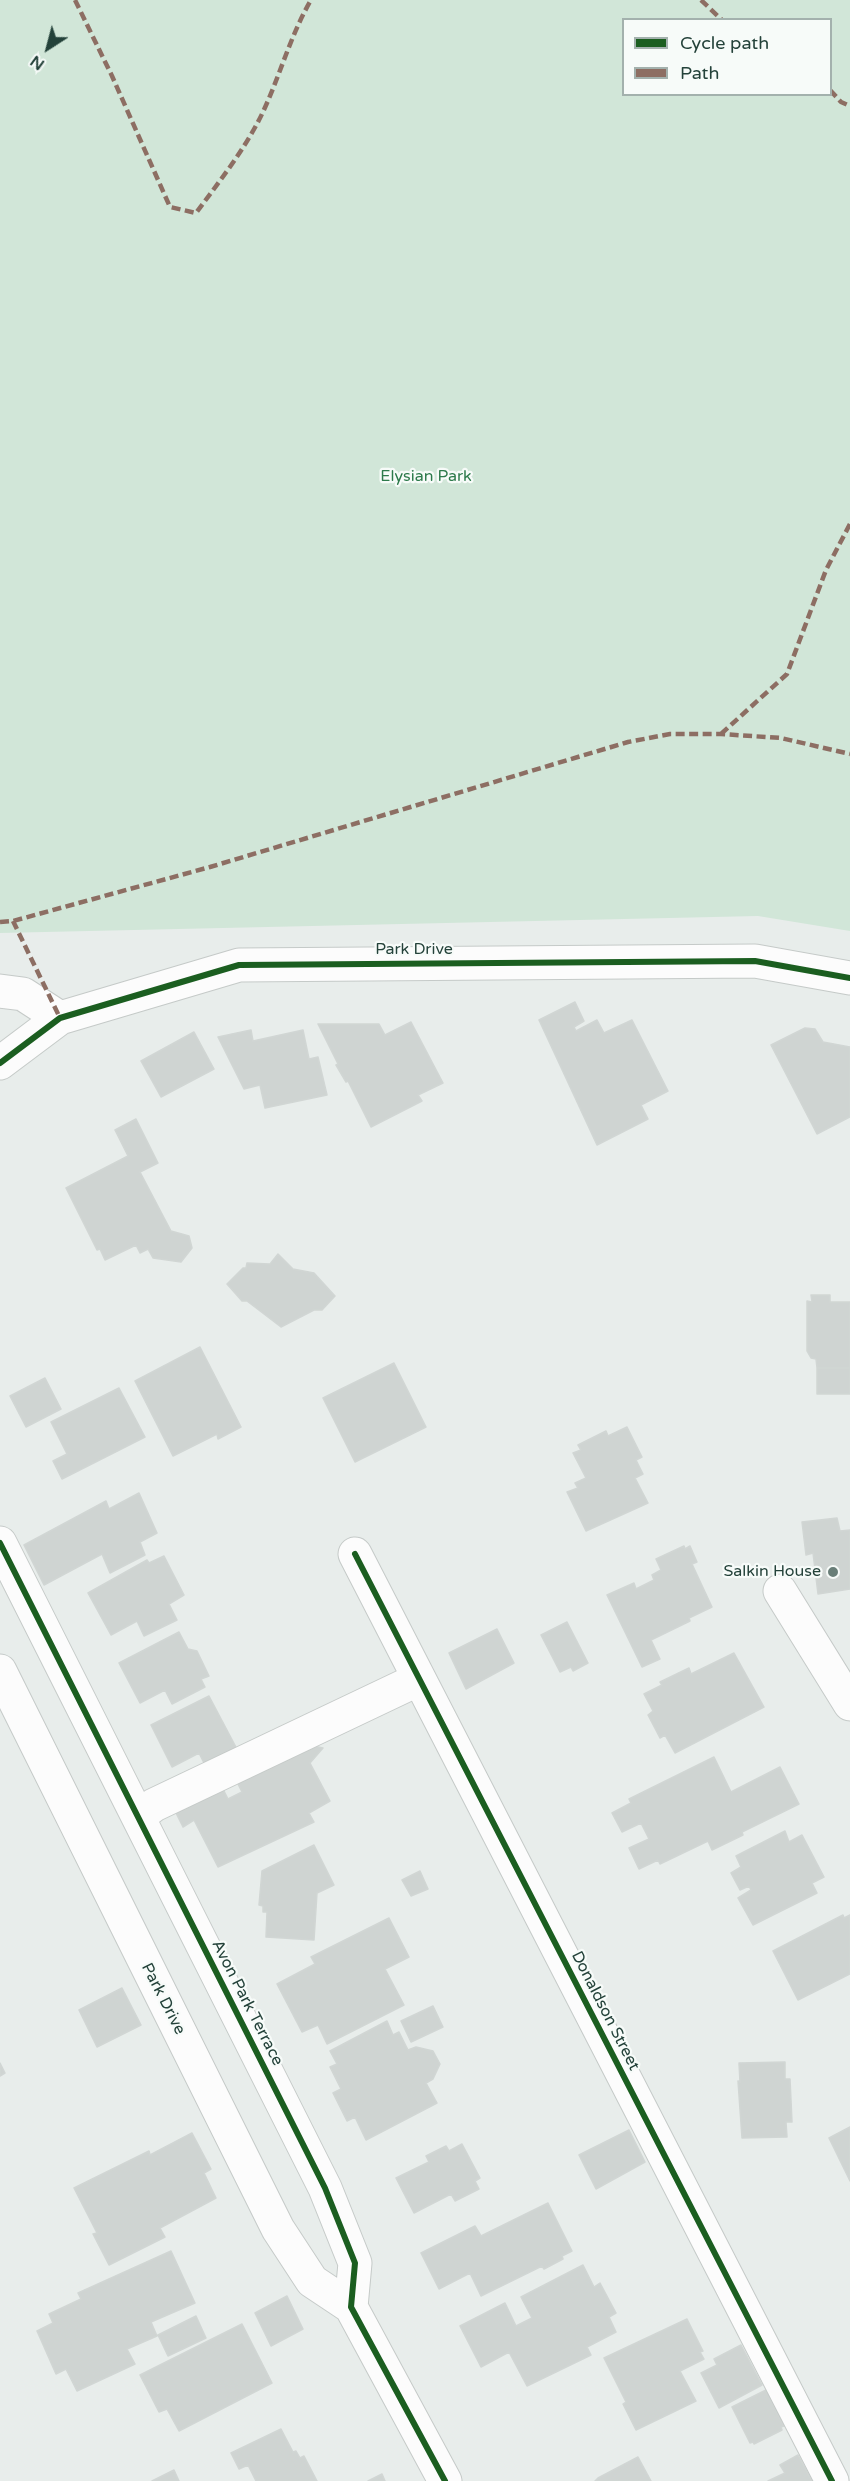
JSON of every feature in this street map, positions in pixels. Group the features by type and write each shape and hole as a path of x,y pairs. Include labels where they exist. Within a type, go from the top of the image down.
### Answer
{"street":[{"name":"Park Drive","path":"0,1063 60,1018 239,965 755,961 850,978"},
{"path":"0,991 23,994 60,1018"},
{"name":"Avon Park Terrace","path":"0,1543 325,2188 355,2264 351,2307"},
{"name":"Donaldson Street","path":"355,1554 832,2481"},
{"path":"780,1591 850,1704"},
{"name":"Park Drive","path":"0,1671 278,2229 312,2281 351,2307"},
{"path":"138,1817 154,1805 418,1679"},
{"path":"351,2307 445,2481"}],"green space":[{"name":"Elysian Park","path":"0,0 850,0 850,931 758,916 0,933"}],"building":[{"path":"575,1002 584,1021 574,1027 576,1031 597,1020 604,1033 632,1020 668,1091 641,1105 648,1119 597,1145 539,1020"},
{"path":"411,1022 443,1083 418,1095 422,1101 371,1127 348,1081 346,1082 336,1065 338,1064 318,1024 379,1024 385,1035"},
{"path":"805,1028 815,1029 823,1042 850,1047 850,1117 817,1134 771,1045"},
{"path":"251,1030 253,1041 303,1030 309,1059 318,1057 327,1095 265,1108 260,1085 244,1089 218,1037"},
{"path":"194,1032 214,1069 161,1097 141,1061"},
{"path":"136,1119 158,1163 140,1172 171,1231 189,1236 192,1248 181,1262 153,1258 148,1249 140,1253 136,1245 105,1260 100,1249 97,1250 66,1188 128,1156 115,1130"},
{"path":"278,1254 293,1269 314,1273 335,1296 322,1310 314,1310 281,1327 247,1301 242,1301 227,1284 243,1268 246,1268 247,1263 270,1264"},
{"path":"811,1295 830,1295 830,1302 850,1302 850,1368 817,1368 816,1359 811,1358 807,1351 807,1301 812,1302"},
{"path":"200,1347 241,1427 218,1439 217,1434 173,1456 135,1381"},
{"path":"394,1363 426,1427 355,1462 323,1398"},
{"path":"817,1368 850,1368 850,1394 817,1394"},
{"path":"45,1378 61,1409 26,1427 10,1396"},
{"path":"119,1388 145,1437 62,1479 53,1461 67,1454 51,1422"},
{"path":"627,1427 642,1457 636,1460 643,1474 635,1478 648,1503 586,1531 567,1492 578,1488 575,1483 586,1478 573,1453 581,1450 578,1445 606,1431 608,1436"},
{"path":"139,1493 157,1533 140,1542 145,1555 110,1573 102,1554 44,1585 24,1545 106,1501 109,1509"},
{"name":"Salkin House","path":"837,1518 840,1531 850,1530 850,1589 818,1594 813,1553 806,1555 802,1522"},
{"path":"684,1546 685,1549 690,1546 697,1562 692,1564 712,1607 689,1618 690,1621 651,1640 660,1659 642,1667 607,1595 634,1583 636,1589 654,1580 652,1575 661,1570 656,1559"},
{"path":"164,1556 184,1595 169,1604 177,1620 144,1636 137,1621 111,1635 88,1593 147,1560 149,1563"},
{"path":"567,1622 588,1663 573,1671 571,1667 560,1672 541,1635"},
{"path":"497,1629 514,1663 466,1689 449,1653"},
{"path":"179,1632 188,1649 197,1651 209,1676 201,1679 205,1687 172,1704 165,1690 140,1703 119,1663"},
{"path":"734,1653 764,1707 675,1753 665,1735 660,1738 648,1715 653,1711 644,1694 662,1685 660,1682 689,1668 691,1674"},
{"path":"209,1696 238,1751 206,1767 199,1753 172,1767 151,1725"},
{"path":"304,1744 323,1748 310,1763 330,1801 309,1813 314,1822 218,1867 194,1820 183,1827 175,1811 222,1787 228,1799 242,1792 237,1782"},
{"path":"714,1757 731,1792 780,1767 799,1804 742,1832 743,1835 712,1850 708,1841 660,1864 658,1860 639,1869 629,1848 649,1839 641,1823 622,1832 612,1813 631,1803 629,1799"},
{"path":"785,1831 789,1842 802,1835 824,1877 812,1883 817,1893 753,1925 738,1898 751,1890 749,1886 740,1890 731,1873 741,1867 736,1856"},
{"path":"314,1845 334,1885 317,1893 314,1940 266,1937 267,1912 263,1912 263,1906 259,1905 262,1871"},
{"path":"420,1871 428,1889 411,1896 402,1880"},
{"path":"843,1915 844,1918 850,1915 850,1974 798,2000 773,1951"},
{"path":"389,1918 409,1957 385,1969 404,2005 327,2044 318,2025 302,2032 277,1984 315,1964 311,1957"},
{"path":"122,1988 141,2025 97,2047 79,2010"},
{"path":"433,2006 443,2027 411,2042 401,2021"},
{"path":"387,2021 393,2035 399,2032 408,2050 416,2047 433,2051 440,2064 433,2079 426,2083 437,2103 366,2140 355,2117 347,2121 333,2093 341,2089 330,2067 337,2064 330,2051"},
{"path":"785,2062 785,2079 790,2079 792,2122 786,2122 787,2137 742,2138 739,2063"},
{"path":"0,2063 5,2073 0,2076"},
{"path":"850,2127 850,2181 829,2138"},
{"path":"629,2130 645,2162 596,2189 579,2155"},
{"path":"192,2133 211,2169 204,2173 216,2198 160,2228 165,2237 109,2265 93,2234 97,2233 74,2188 149,2151 150,2155"},
{"path":"462,2144 480,2178 475,2181 479,2189 455,2201 451,2194 414,2213 396,2178 429,2162 426,2156 446,2146 449,2151"},
{"path":"548,2203 572,2251 562,2256 563,2259 544,2269 542,2266 481,2296 470,2273 439,2289 421,2253 475,2226 481,2236"},
{"path":"171,2251 195,2303 151,2322 157,2336 127,2349 135,2364 77,2391 66,2369 56,2374 37,2331 53,2323 49,2314 81,2299 78,2293"},
{"path":"583,2265 594,2287 600,2283 616,2313 609,2317 616,2332 587,2347 591,2355 527,2386 509,2352 481,2367 460,2326 505,2303 516,2326 532,2318 521,2297"},
{"path":"287,2296 303,2329 271,2346 255,2313"},
{"path":"196,2316 206,2338 168,2356 158,2335"},
{"path":"687,2319 703,2351 700,2352 704,2359 680,2371 696,2401 636,2430 623,2404 626,2402 604,2358"},
{"path":"242,2324 272,2383 179,2431 167,2409 159,2412 140,2375"},
{"path":"741,2345 762,2385 719,2408 701,2373 717,2365 714,2359"},
{"path":"766,2390 784,2426 781,2427 782,2430 754,2444 750,2443 732,2407"},
{"path":"281,2429 293,2452 296,2451 300,2458 304,2456 317,2481 256,2481 248,2465 239,2469 231,2453"},
{"path":"798,2455 812,2481 768,2481 785,2473 780,2465"},
{"path":"638,2457 651,2481 595,2481 598,2478"},
{"path":"174,2470 179,2481 152,2481"},
{"path":"382,2474 385,2481 368,2481"}],"marked path":[{"path":"75,0 112,76 170,207 196,213 248,140 268,100 297,28 311,0"},
{"path":"701,0 720,18"},
{"path":"832,92 841,102 850,106"},
{"path":"721,734 787,674 826,570 850,524"},
{"path":"0,922 13,921 210,867 628,742 670,734 721,734 781,738 850,754"},
{"path":"13,921 60,1018"}],"cycle path":[{"path":"0,1063 60,1018 239,965 755,961 850,978"},
{"path":"0,1543 325,2188 355,2263 351,2307 445,2481"},
{"path":"355,1554 832,2481"}],"place":[{"name":"Salkin House","path":"833,1572"}]}
